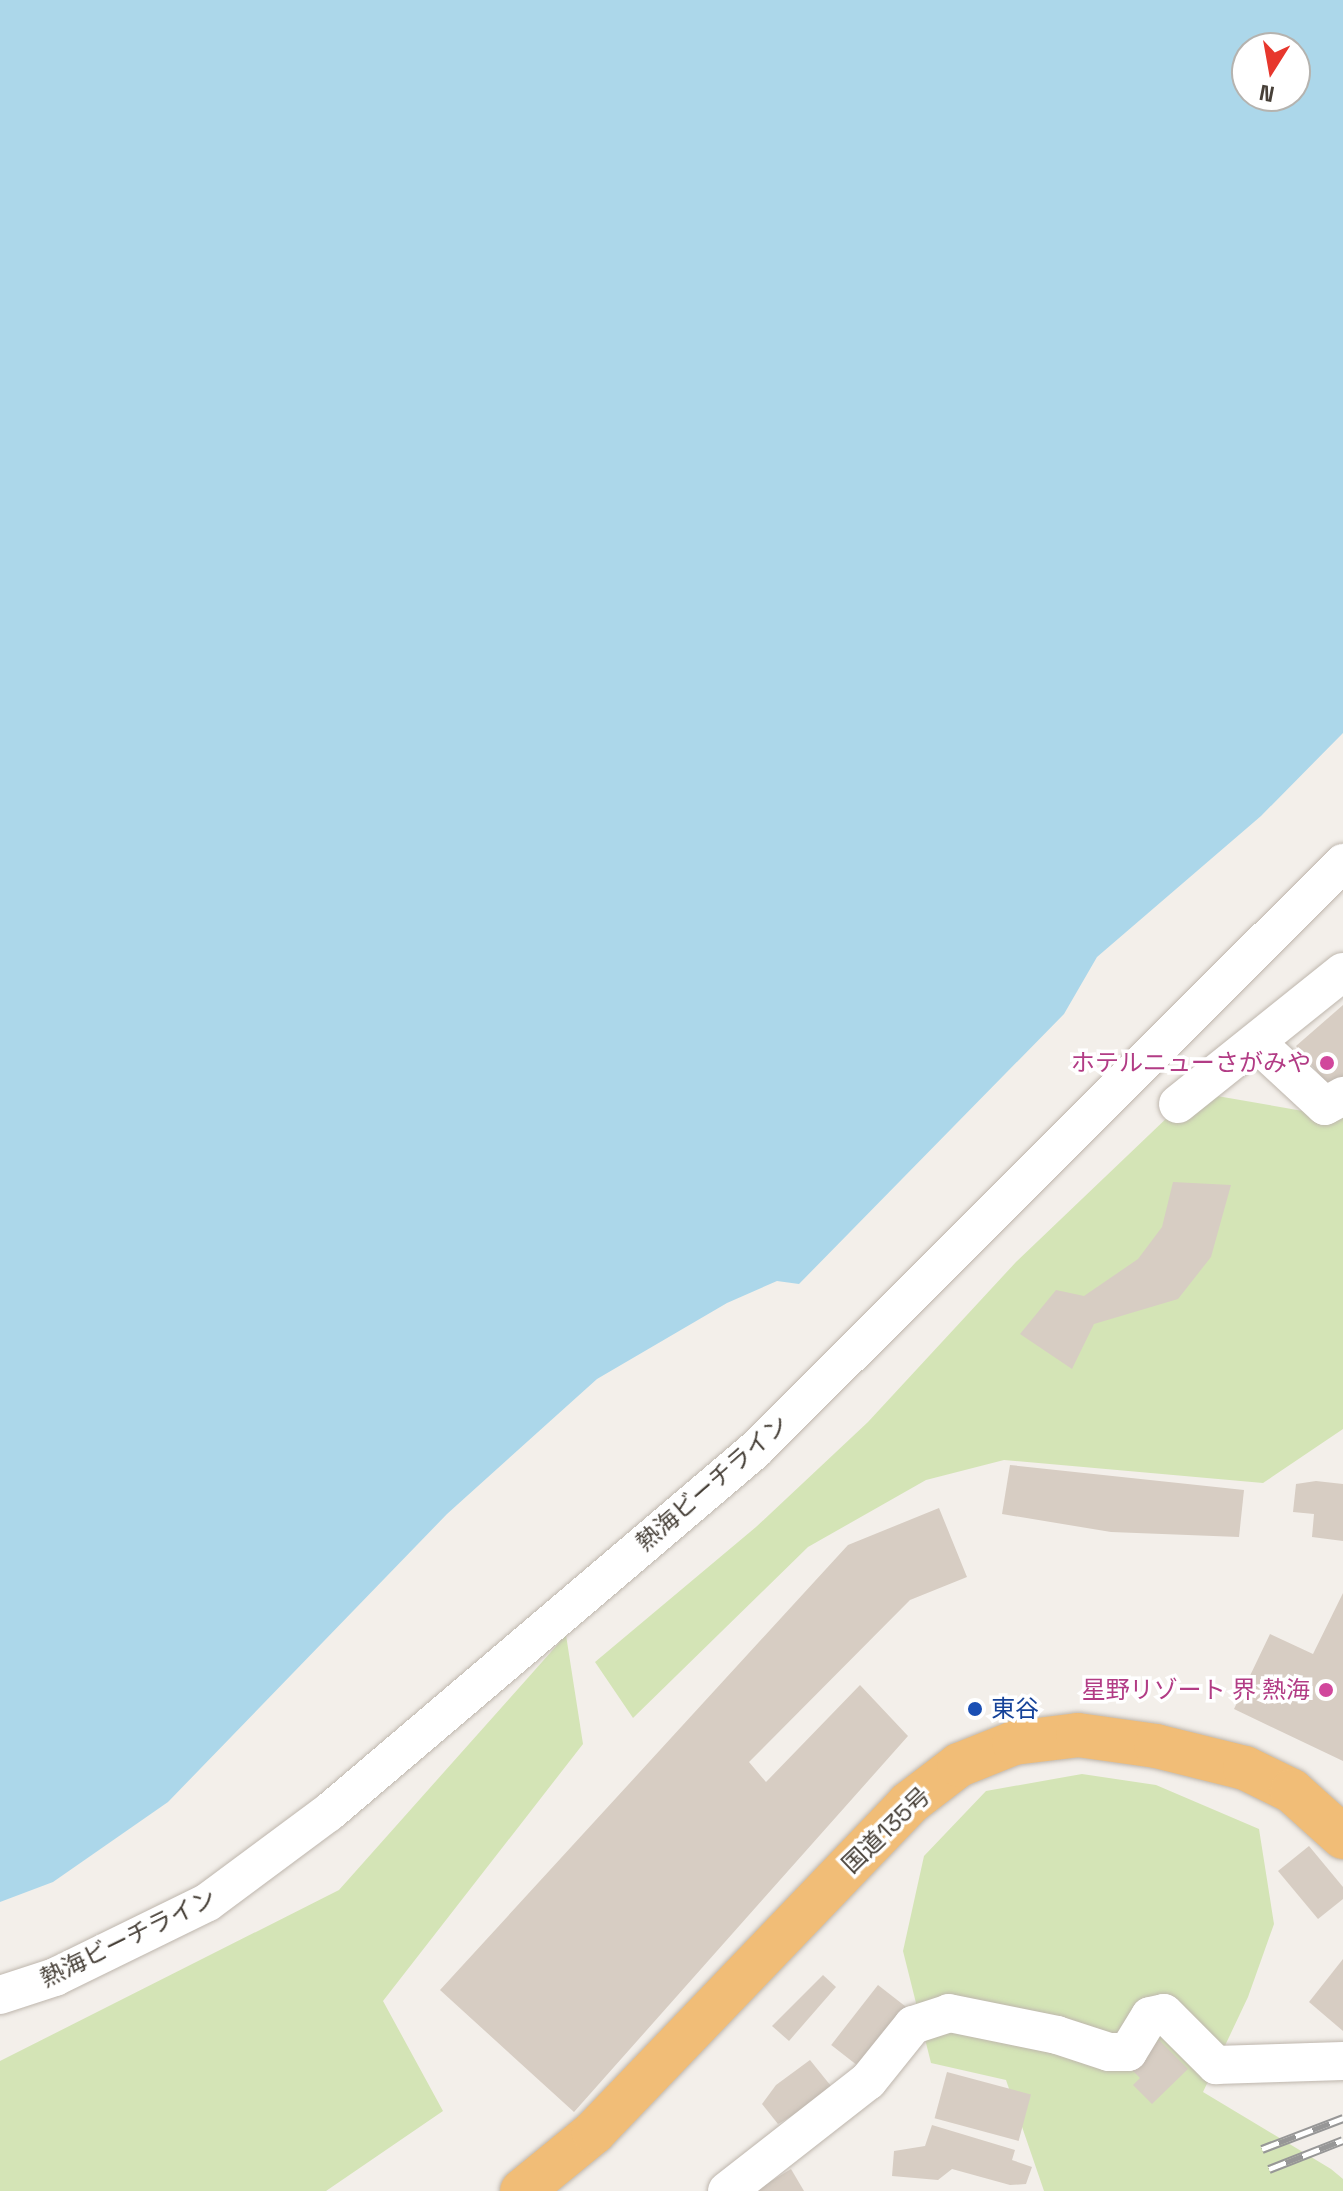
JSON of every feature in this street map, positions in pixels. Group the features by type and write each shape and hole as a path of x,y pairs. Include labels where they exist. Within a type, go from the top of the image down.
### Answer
{"highway":[{"name":"国道135号","path":"522,2191 594,2132 908,1804 959,1765 1014,1743 1078,1735 1156,1746 1245,1768 1292,1791 1343,1837"}],"street":[{"name":"熱海ビーチライン","path":"0,1995 55,1977 208,1902 328,1813 755,1450 1343,863"},
{"path":"1178,1104 1258,1044 1343,972"},
{"path":"1258,1044 1325,1106 1343,1096"},
{"path":"727,2191 868,2081 913,2025 949,2013 1057,2035 1109,2052 1128,2052 1150,2016 1164,2013 1216,2065 1343,2061"}],"green space":[{"path":"1194,1092 1343,1118 1343,1429 1263,1483 1004,1460 926,1480 808,1547 633,1718 595,1662 756,1527 868,1422 1016,1262"},
{"path":"566,1635 583,1744 383,2001 443,2111 326,2191 0,2191 0,2061 339,1890"},
{"path":"1082,1774 1156,1785 1259,1829 1274,1924 1248,1997 1203,2092 1331,2169 1343,2179 1343,2191 1044,2191 1006,2080 931,2063 903,1951 924,1856 986,1791"}],"water":[{"path":"0,0 1343,0 1343,733 1261,816 1097,957 1064,1014 799,1284 777,1281 727,1303 597,1379 447,1514 168,1802 53,1882 0,1902"}],"building":[{"name":"ホテルニューさがみや","path":"1343,1005 1343,1080 1332,1090 1296,1046"},
{"path":"1173,1182 1231,1185 1211,1257 1178,1299 1094,1324 1072,1369 1020,1334 1056,1290 1084,1296 1138,1259 1162,1227"},
{"path":"1010,1465 1244,1490 1239,1537 1111,1532 1002,1514"},
{"path":"1316,1481 1343,1484 1343,1541 1312,1537 1314,1514 1293,1512 1296,1484"},
{"path":"939,1508 967,1577 910,1600 749,1762 766,1782 860,1685 908,1736 574,2112 440,1990 848,1545"},
{"path":"1343,1593 1343,1761 1234,1709 1270,1634 1313,1654"},
{"path":"1309,1846 1343,1887 1343,1899 1318,1919 1278,1871"},
{"path":"1343,1959 1343,2031 1309,2002"},
{"path":"823,1975 836,1987 789,2041 772,2026"},
{"path":"878,1985 909,2009 862,2069 831,2045"},
{"path":"1159,2040 1188,2069 1152,2104 1133,2085 1140,2078 1130,2068"},
{"path":"810,2060 835,2091 778,2124 762,2104 776,2085"},
{"path":"947,2072 1031,2095 1019,2141 935,2118"},
{"path":"932,2125 1015,2150 1012,2160 1032,2167 1026,2184 1010,2185 952,2169 938,2180 892,2176 894,2151 925,2146"},
{"path":"791,2169 804,2191 755,2191"}],"railway":[{"path":"1262,2149 1343,2118"},
{"path":"1269,2169 1343,2140"}],"place":[{"name":"ホテルニューさがみや","path":"1327,1063"},
{"name":"星野リゾート 界 熱海","path":"1326,1690"},
{"name":"東谷","path":"975,1709"}]}
